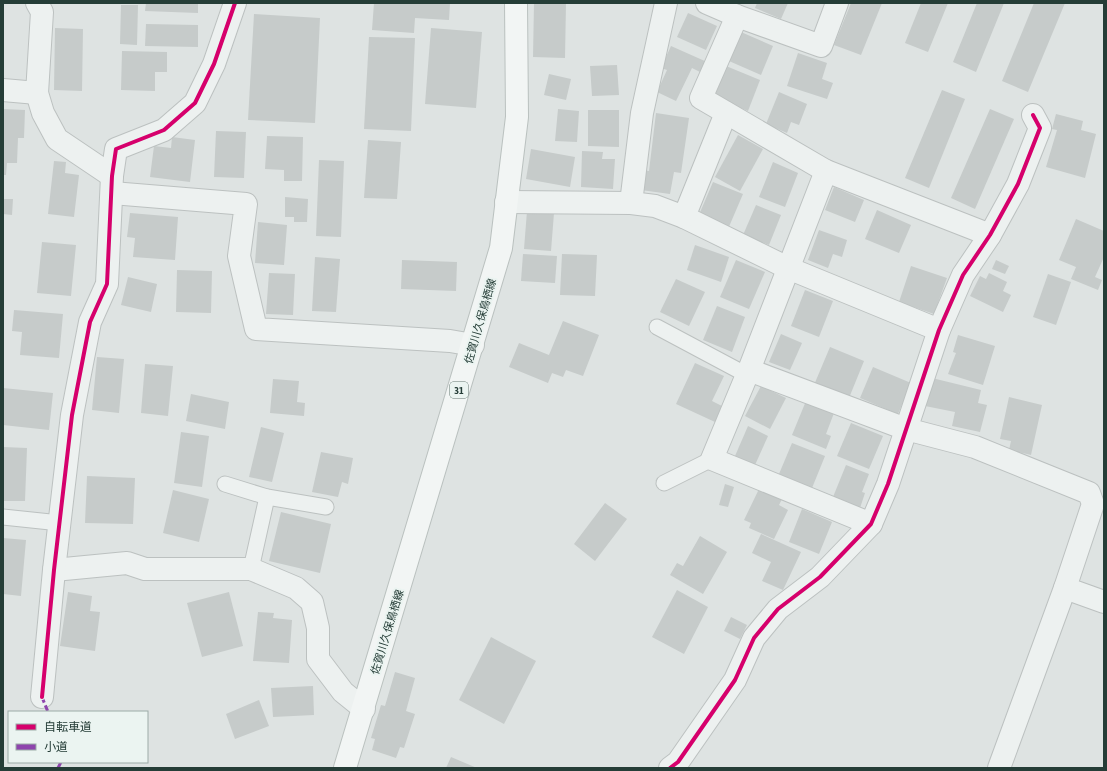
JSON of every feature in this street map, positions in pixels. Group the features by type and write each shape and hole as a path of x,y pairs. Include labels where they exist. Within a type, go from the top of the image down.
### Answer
{"main road":[{"name":"佐賀川久保鳥栖線","path":"345,768 364,709 501,248 517,117 516,3"}],"street":[{"path":"37,3 42,12 37,93 43,112 57,139 112,185 246,204 239,256 256,328 450,341 473,345"},
{"path":"42,697 54,570 72,415 90,322 107,284 112,185 116,149 164,130 195,103 214,64 235,3"},
{"path":"631,203 642,113 666,3"},
{"path":"707,3 737,16 821,46 837,3"},
{"path":"737,16 701,98 826,171 990,235"},
{"path":"3,90 37,93"},
{"path":"684,218 726,113"},
{"path":"670,768 678,762 736,680 754,638 778,609 820,577 871,524 888,484 939,330 963,275 990,235 1018,184 1040,128 1033,114"},
{"path":"826,171 748,372 712,459 871,524"},
{"path":"506,202 631,203 655,206 684,218 788,268 939,330"},
{"path":"748,372 906,429 975,447 1090,493 1093,504 1066,588 999,768"},
{"path":"54,570 128,563 145,569 251,569 296,588 312,602 318,628 318,659 343,692 364,709"},
{"path":"1066,588 1104,602"}],"lane":[{"path":"657,327 748,372"},
{"path":"664,483 712,459"},
{"path":"225,484 268,498 326,507"},
{"path":"251,569 268,498"},
{"path":"3,517 60,523"}],"building":[{"path":"146,3 198,3 198,13 145,11"},
{"path":"374,3 450,3 449,20 415,18 414,33 372,30"},
{"path":"534,3 566,3 565,58 533,57"},
{"path":"757,3 788,3 781,19 755,8"},
{"path":"851,3 882,3 861,55 834,45"},
{"path":"921,3 948,3 928,52 905,43"},
{"path":"977,3 1004,3 976,72 953,62"},
{"path":"1034,3 1065,3 1028,92 1002,81"},
{"path":"121,5 138,5 137,45 120,44"},
{"path":"688,13 717,26 706,50 677,37"},
{"path":"254,14 320,18 315,123 248,120"},
{"path":"146,24 198,25 198,47 145,46"},
{"path":"55,28 83,29 82,91 54,90"},
{"path":"431,28 482,32 476,108 425,104"},
{"path":"741,32 773,46 761,75 729,61"},
{"path":"369,37 415,38 411,131 364,129"},
{"path":"671,46 707,62 702,73 692,68 676,101 657,92 667,70 661,68"},
{"path":"122,51 167,52 167,72 155,72 155,91 121,90"},
{"path":"798,53 827,63 822,79 833,83 827,99 787,86"},
{"path":"617,65 619,95 592,96 590,66"},
{"path":"726,66 760,80 748,111 714,97"},
{"path":"549,74 571,79 566,100 544,95"},
{"path":"942,90 965,99 929,188 905,178"},
{"path":"779,92 807,104 799,125 791,122 787,133 766,124"},
{"path":"3,109 25,110 24,138 18,138 17,163 7,163 6,175 3,175"},
{"path":"558,109 579,111 577,142 555,141"},
{"path":"990,109 1014,119 975,209 951,198"},
{"path":"588,110 619,110 619,147 588,146"},
{"path":"656,113 689,118 681,173 674,172 670,194 641,190 643,170 649,171"},
{"path":"1056,114 1083,121 1081,130 1096,134 1085,178 1046,167 1057,130 1052,129"},
{"path":"216,131 246,132 244,178 214,177"},
{"path":"738,135 763,149 740,191 715,177"},
{"path":"267,136 303,137 302,181 284,181 284,170 265,169"},
{"path":"172,137 195,140 190,182 150,177 154,146 171,148"},
{"path":"368,140 401,142 397,199 364,198"},
{"path":"531,149 575,157 570,187 526,179"},
{"path":"582,151 603,152 602,159 615,159 613,189 581,187"},
{"path":"319,160 344,161 341,237 316,236"},
{"path":"54,161 66,162 65,173 79,175 74,217 48,214"},
{"path":"773,162 798,173 785,207 759,197"},
{"path":"713,182 743,194 728,229 698,217"},
{"path":"834,187 864,200 855,222 825,210"},
{"path":"285,197 308,199 307,222 294,222 294,217 285,217"},
{"path":"3,199 13,199 12,215 3,214"},
{"path":"756,205 781,215 769,245 743,235"},
{"path":"877,210 911,225 899,253 865,239"},
{"path":"527,211 554,213 551,251 524,249"},
{"path":"130,213 178,217 175,260 133,257 135,238 127,237"},
{"path":"1076,219 1104,231 1104,257 1095,277 1102,280 1098,290 1071,279 1076,267 1059,260"},
{"path":"258,222 287,225 284,265 255,263"},
{"path":"819,230 847,240 842,257 833,254 828,268 808,260"},
{"path":"42,242 76,245 71,296 37,293"},
{"path":"695,245 729,257 721,282 687,270"},
{"path":"523,254 557,256 555,283 521,281"},
{"path":"562,254 597,255 595,296 560,295"},
{"path":"315,257 340,259 336,312 312,311"},
{"path":"402,260 457,262 456,291 401,289"},
{"path":"736,260 765,272 749,309 720,297"},
{"path":"996,260 1009,266 1005,274 992,269"},
{"path":"911,266 947,278 934,314 899,302"},
{"path":"177,270 212,271 211,313 176,312"},
{"path":"269,273 295,274 293,315 266,314"},
{"path":"989,273 1007,282 1003,291 1011,295 1003,312 970,296 980,276 986,279"},
{"path":"1048,274 1071,282 1056,325 1033,317"},
{"path":"128,277 157,284 151,312 121,305"},
{"path":"676,279 705,292 689,326 660,312"},
{"path":"805,290 833,301 819,337 791,326"},
{"path":"717,306 745,317 732,352 703,340"},
{"path":"14,310 63,314 59,358 20,355 22,332 12,331"},
{"path":"563,321 599,335 583,376 566,370 563,377 552,373 548,383 509,367 519,343 549,355"},
{"path":"781,334 802,343 790,370 769,362"},
{"path":"958,335 995,346 983,385 948,374 956,353 953,352"},
{"path":"830,347 864,361 849,398 814,385"},
{"path":"97,357 124,359 119,413 92,410"},
{"path":"695,363 724,376 712,401 722,406 715,422 676,404"},
{"path":"145,364 173,366 168,416 141,413"},
{"path":"873,367 911,383 898,414 860,398"},
{"path":"932,378 981,390 978,403 987,405 980,432 952,426 955,412 925,406"},
{"path":"273,379 299,381 297,402 305,403 304,416 270,413"},
{"path":"761,386 786,398 770,429 745,416"},
{"path":"3,388 53,393 49,430 3,425"},
{"path":"191,394 229,402 225,429 186,421"},
{"path":"1009,397 1042,405 1031,455 1009,450 1011,441 1000,439"},
{"path":"806,401 834,413 826,434 831,436 826,449 792,435"},
{"path":"851,423 883,436 869,469 837,456"},
{"path":"748,426 768,436 755,465 735,456"},
{"path":"261,427 284,433 272,482 249,477"},
{"path":"181,432 209,436 202,487 174,483"},
{"path":"792,443 825,456 812,488 779,474"},
{"path":"3,447 27,448 25,501 3,501"},
{"path":"321,452 353,458 348,484 342,482 338,497 312,492"},
{"path":"846,465 869,474 862,492 865,493 860,508 833,497"},
{"path":"87,476 135,478 133,524 85,523"},
{"path":"725,484 734,487 728,507 719,505"},
{"path":"759,489 782,499 779,505 788,510 774,539 749,528 751,523 744,520"},
{"path":"173,490 209,499 199,542 163,533"},
{"path":"605,503 627,519 595,561 574,544"},
{"path":"802,509 832,522 819,554 789,542"},
{"path":"281,512 331,524 320,573 269,561"},
{"path":"761,534 801,552 783,590 762,581 771,562 752,553"},
{"path":"700,536 727,552 703,594 670,575 677,563 683,566"},
{"path":"3,538 26,540 21,596 3,594"},
{"path":"677,590 708,607 684,654 652,637"},
{"path":"68,592 92,596 90,611 100,612 95,651 60,646"},
{"path":"229,592 243,646 202,657 187,603"},
{"path":"258,612 274,613 273,618 292,620 289,663 253,661"},
{"path":"731,617 747,625 740,639 724,631"},
{"path":"491,637 536,661 504,724 459,700"},
{"path":"395,672 415,678 406,711 415,714 404,748 400,747 396,758 372,750 375,739 371,738 381,705 385,706"},
{"path":"313,686 314,715 273,717 271,688"},
{"path":"259,700 269,726 235,739 226,714"},
{"path":"451,757 477,768 446,768"}],"marked path":[{"path":"42,697 48,711"},
{"path":"58,768 60,763"}],"cycle path":[{"path":"42,697 54,570 72,415 90,322 107,284 112,176 116,149 164,130 195,103 214,64 235,3"},
{"path":"670,768 678,762 735,680 754,638 778,609 820,577 871,524 888,484 939,330 963,275 990,235 1018,184 1040,128 1033,115"}]}
